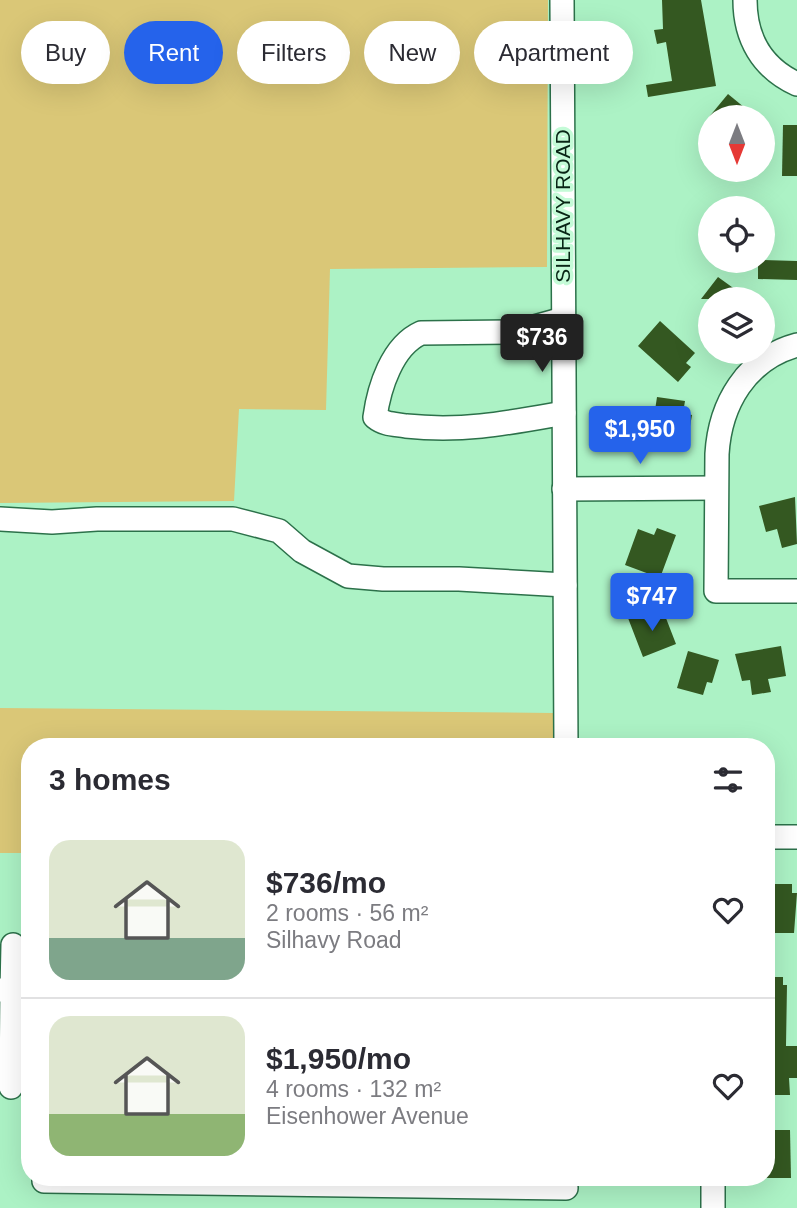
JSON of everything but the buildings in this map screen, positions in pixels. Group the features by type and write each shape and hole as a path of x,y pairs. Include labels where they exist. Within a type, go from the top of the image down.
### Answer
{"street":[{"name":"SILHAVY ROAD","path":"562,0 566,738"},
{"path":"745,0 748,30 755,48 782,77 797,84"},
{"path":"563,319 516,332 421,333 409,338 387,372 378,397 375,417 383,423 408,426 474,428 564,414"},
{"path":"797,345 785,348 764,361 745,377 732,395 718,435 716,488 716,591 797,591"},
{"path":"564,489 716,488"},
{"path":"0,519 52,522 97,519 233,519 279,531 302,551 348,576 565,585"},
{"path":"775,837 797,837"},
{"path":"11,1087 6,990 14,945"},
{"path":"519,1186 566,1191"},
{"path":"713,1186 713,1208"}],"shaded area":[{"path":"0,0 548,0 548,21 474,21 474,84 548,84 547,267 330,269 326,410 239,409 234,501 0,503"},
{"path":"0,708 553,713 553,738 21,738 21,853 0,853"}]}
